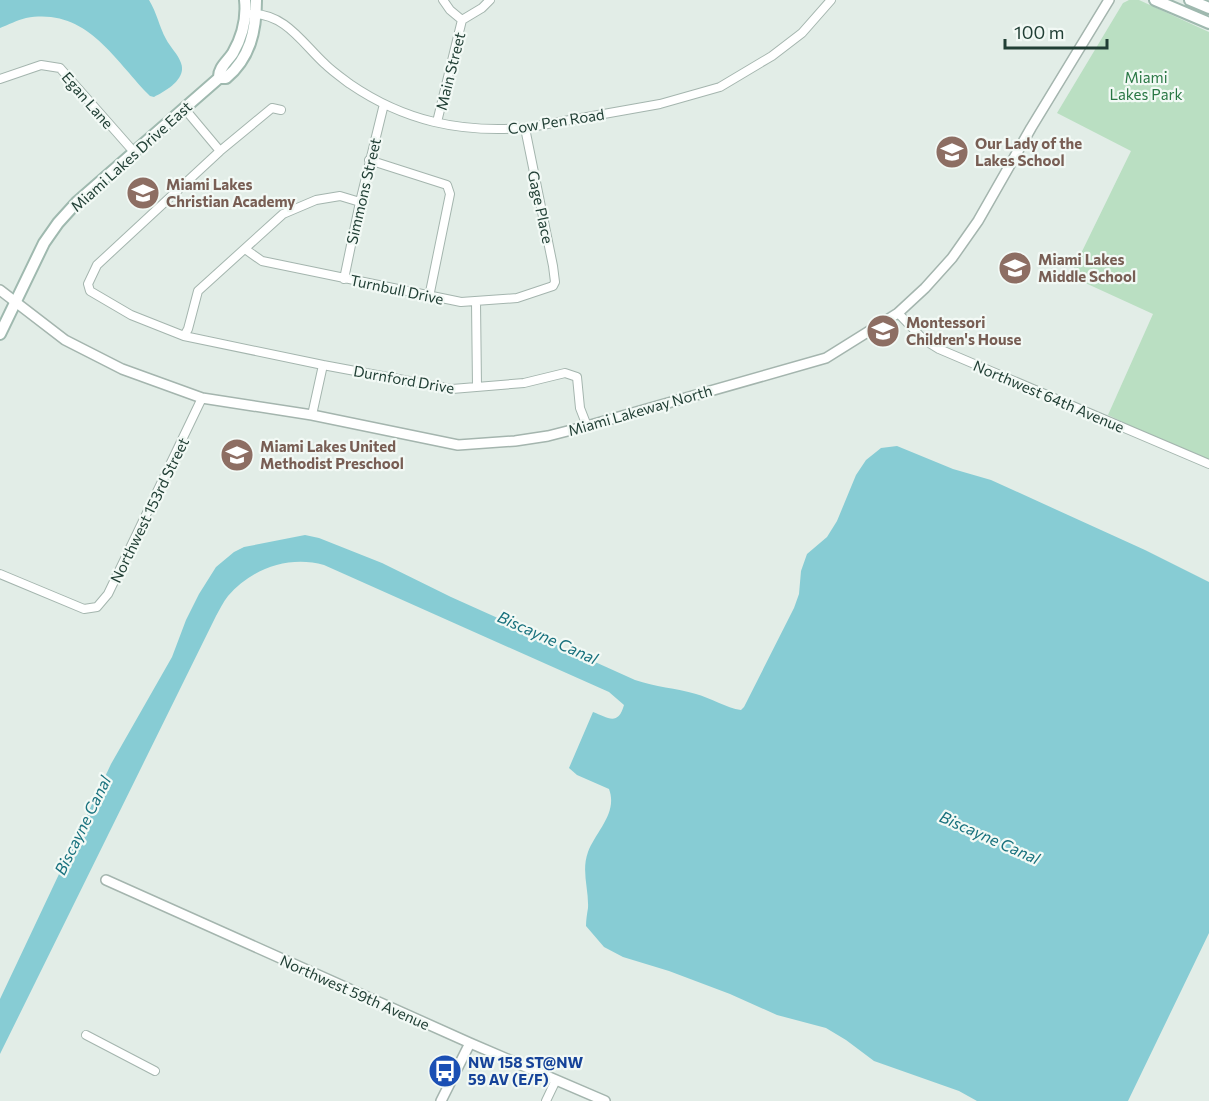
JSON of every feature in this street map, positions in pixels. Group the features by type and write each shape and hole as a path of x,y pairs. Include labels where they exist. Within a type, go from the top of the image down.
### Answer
{"main road":[{"name":"Miami Lakes Drive East","path":"0,334 44,243 77,201 219,78 226,78 234,71 252,41 251,14 245,0"},
{"name":"Miami Lakes Drive East","path":"251,14 256,0"},
{"path":"1155,0 1209,23"},
{"path":"1190,0 1209,9"}],"street":[{"name":"Main Street","path":"443,0 450,10 462,20"},
{"name":"Main Street","path":"437,122 462,20 482,8 490,0"},
{"name":"Cow Pen Road","path":"251,14 283,23 300,37 326,65 352,85 405,115 468,128 502,130 660,104 720,87 772,56 802,33 831,0"},
{"name":"Miami Lakeway North","path":"0,290 65,340 122,369 202,398 312,415 458,445 548,436 587,426 826,358 898,313 952,258 978,222 1031,128 1109,0"},
{"name":"Egan Lane","path":"0,79 41,65 60,68 134,152"},
{"name":"Simmons Street","path":"344,279 369,160 384,104"},
{"path":"184,108 220,151"},
{"name":"Durnford Drive","path":"281,110 272,108 220,151 97,265 88,284 90,291 131,315 184,336 452,389 524,383 565,373 572,374 577,378 580,408 587,426"},
{"name":"Gage Place","path":"525,128 553,266 555,282 552,286"},
{"path":"369,160 447,185 450,194 429,297"},
{"path":"184,336 198,291 283,214 316,200 340,196 360,202"},
{"name":"Turnbull Drive","path":"245,249 262,261 461,302 517,298 552,286"},
{"path":"476,302 477,387"},
{"name":"Northwest 64th Avenue","path":"898,313 923,339 939,349 1209,464"},
{"path":"312,415 323,365"},
{"name":"Northwest 153rd Street","path":"0,574 84,609 97,607 108,594 202,398"},
{"name":"Northwest 59th Avenue","path":"106,880 605,1101"},
{"path":"86,1035 156,1071"},
{"path":"441,1101 470,1043"},
{"path":"546,1101 556,1080"}],"green space":[{"name":"Miami Lakes Park","path":"1129,0 1139,0 1209,32 1209,464 1108,415 1153,314 1070,276 1131,151 1057,113 1123,3"}],"water":[{"path":"0,0 149,0 166,39 180,60 181,74 169,88 154,97 150,96 97,39 83,28 66,20 47,17 26,18 0,28"},
{"name":"Biscayne Canal","path":"897,446 953,469 991,480 1145,550 1209,582 1209,933 1128,1101 977,1101 959,1091 874,1061 826,1028 777,1015 669,971 623,957 604,947 586,926 588,901 585,866 588,852 605,822 611,806 611,798 609,789 577,775 569,768 593,712 612,719 619,716 624,705 609,692 324,565 311,562 285,563 260,571 238,586 223,603 0,1054 0,999 111,764 172,657 199,594 216,567 234,552 244,547 305,535 319,538 382,563 451,597 635,680 696,694 741,710 794,608 799,594 801,571 807,554 827,537 837,521 856,475 866,460 881,448"}],"place":[{"name":"Our Lady of the Lakes School","path":"952,152"},
{"name":"Miami Lakes Christian Academy","path":"143,193"},
{"name":"Miami Lakes Middle School","path":"1015,268"},
{"name":"Montessori Children's House","path":"883,331"},
{"name":"Miami Lakes United Methodist Preschool","path":"237,455"},
{"name":"NW 158 ST@NW 59 AV (E/F)","path":"445,1071"}]}
